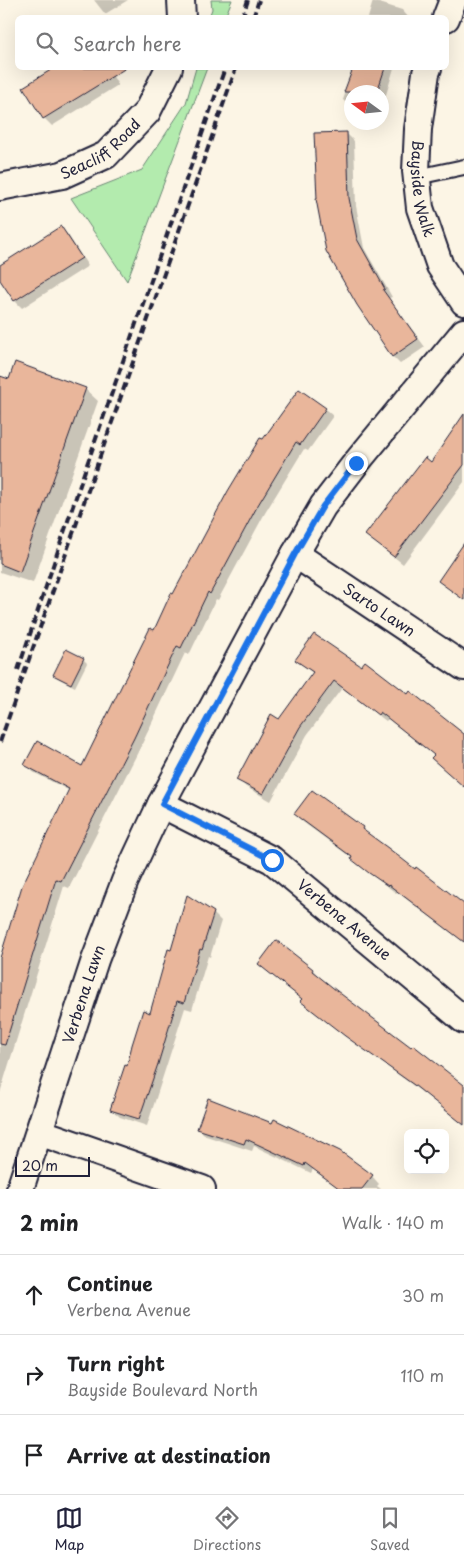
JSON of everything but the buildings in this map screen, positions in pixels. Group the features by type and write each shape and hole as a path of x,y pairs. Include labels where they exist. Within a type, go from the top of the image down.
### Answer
{"street":[{"path":"181,0 182,15"},
{"path":"447,15 453,0"},
{"name":"Seacliff Road","path":"0,187 62,175 106,155 148,112 168,70"},
{"name":"Bayside Walk","path":"427,70 418,130 417,177 420,208 440,266 464,302"},
{"name":"Verbena Lawn","path":"20,1189 98,952 124,881 162,804 295,554 323,506 464,332"},
{"name":"Sarto Lawn","path":"295,554 464,667"},
{"name":"Verbena Avenue","path":"162,804 272,860 464,1020"},
{"path":"39,1132 202,1189"}],"lane":[{"path":"417,177 464,168"}],"green space":[{"path":"211,0 232,0 226,15 210,15 212,9"},
{"path":"195,70 206,70 127,281 71,198 142,170 186,103"}],"railway":[{"path":"243,15 248,0"},
{"path":"254,15 259,0"},
{"path":"18,670 83,476 224,70"},
{"path":"0,742 235,70"}],"route":[{"path":"272,860 162,804 295,554 323,506 356,463"}]}
